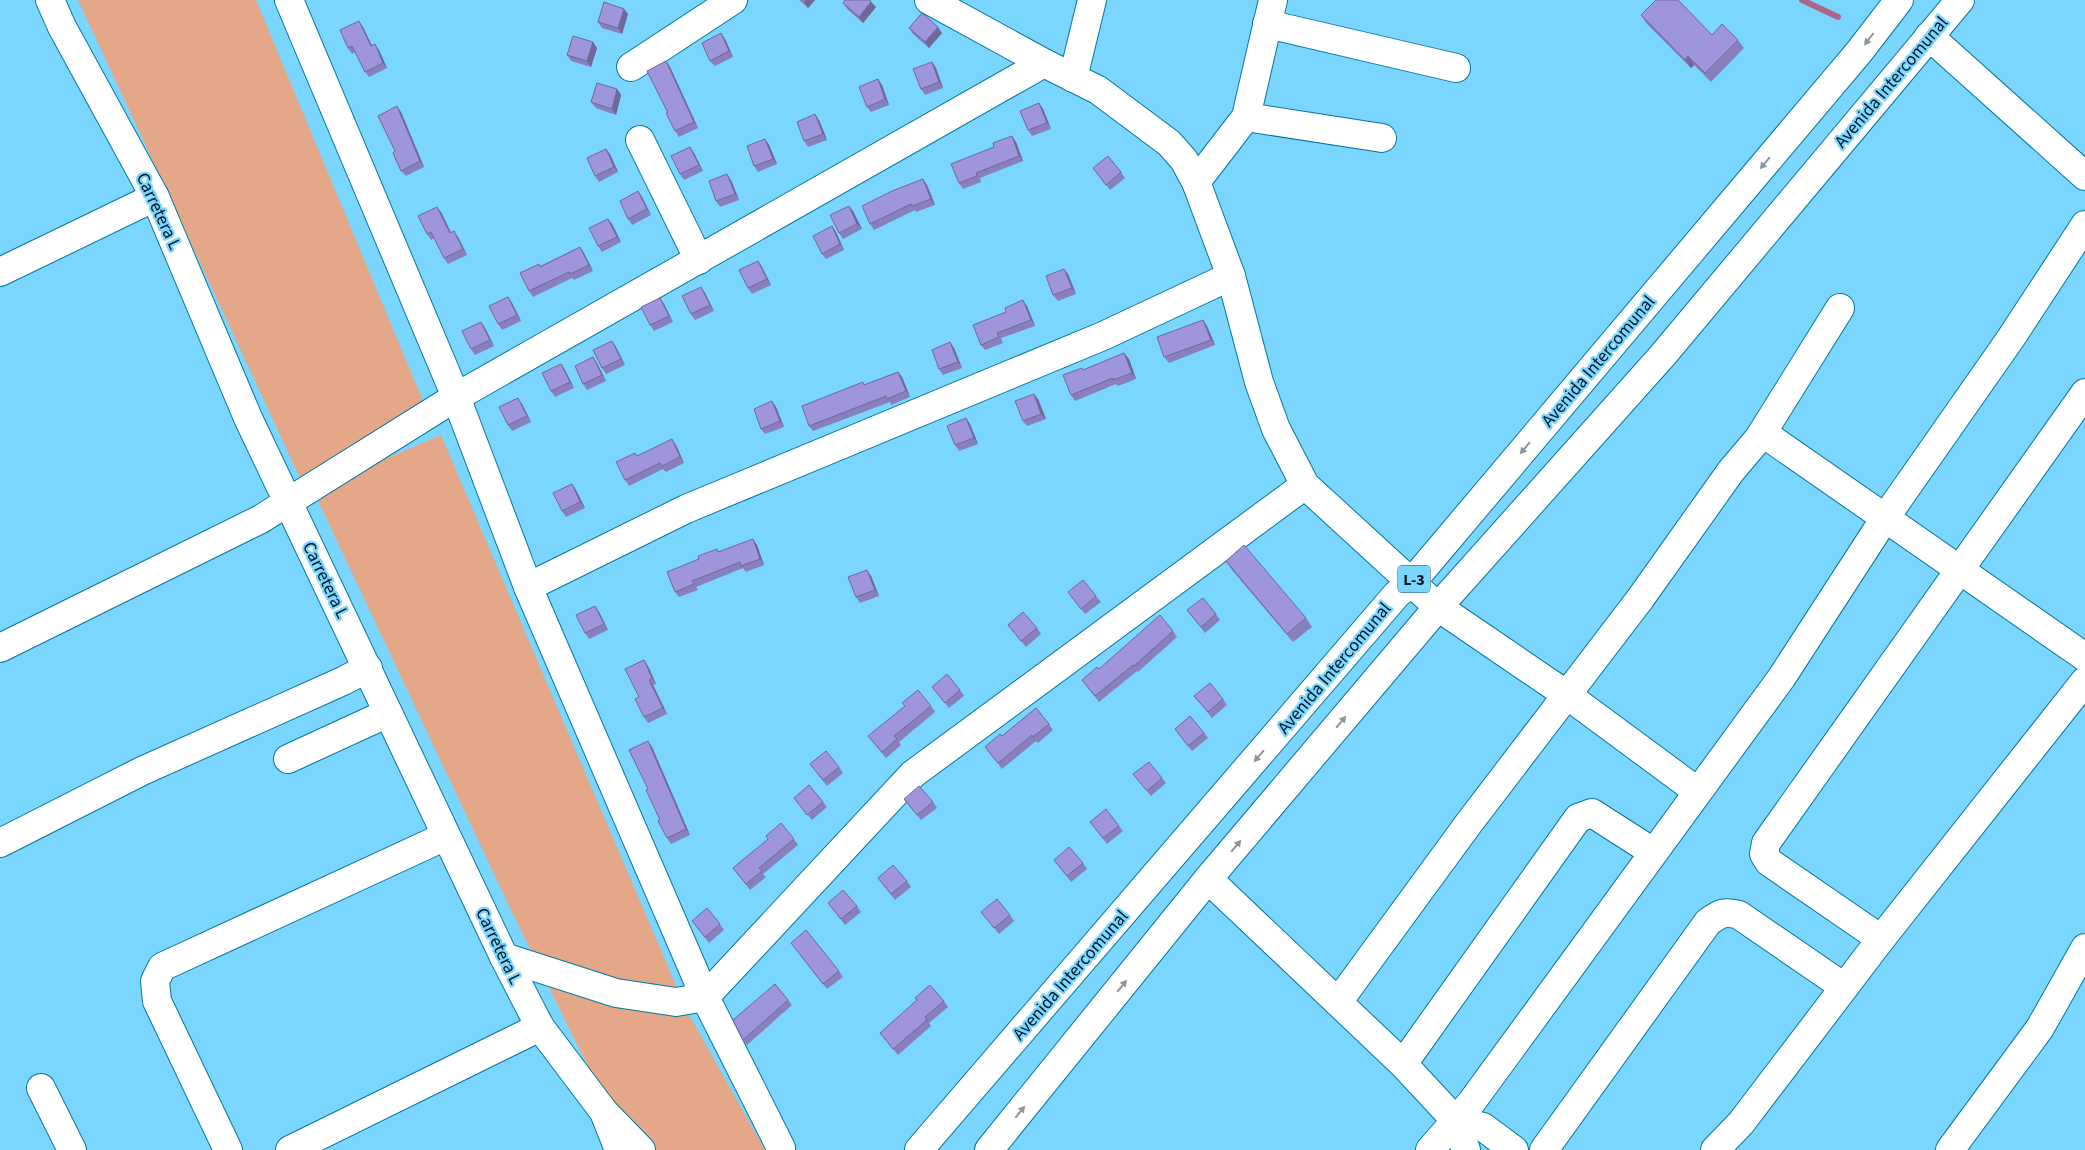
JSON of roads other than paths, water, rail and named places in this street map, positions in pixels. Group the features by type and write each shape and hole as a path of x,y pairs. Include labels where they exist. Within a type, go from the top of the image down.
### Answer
{"street":[{"name":"Carretera L","path":"50,0 62,27 155,197 248,418 504,957 540,1027 604,1112 620,1150"},
{"path":"289,0 456,397 528,587 705,997 781,1148"},
{"path":"630,67 734,0"},
{"path":"929,0 1044,63 1098,90 1170,143 1184,160 1196,182 1231,276 1259,382 1276,429 1305,485 1438,607 1567,695 1697,791"},
{"path":"1073,78 1092,0"},
{"name":"Avenida Intercomunal","path":"919,1150 1397,594 1410,583 1853,60 1899,0"},
{"name":"Avenida Intercomunal","path":"989,1150 1208,878 1438,607 1663,355 1960,0"},
{"path":"1196,182 1246,117 1270,12 1456,68"},
{"path":"1929,36 2085,176"},
{"path":"0,648 240,530 456,397 1044,63"},
{"path":"1246,117 1382,138"},
{"path":"640,140 699,260"},
{"path":"0,272 155,197"},
{"path":"1430,1150 1471,1103 1782,677 1885,518 2011,338 2085,225"},
{"path":"528,587 686,509 1076,348 1231,276"},
{"path":"1338,1002 1469,823 1640,599 1731,471 1763,432 1840,308"},
{"path":"1881,939 1769,862 1764,854 1764,848 2085,393"},
{"path":"1763,432 2085,657"},
{"path":"504,957 616,993 676,1002 705,997 913,774 1305,485"},
{"path":"0,843 142,771 368,668"},
{"path":"1715,1150 1741,1123 1881,939 2085,681"},
{"path":"288,759 388,713"},
{"path":"1403,1064 1578,818 1592,813 1653,852"},
{"path":"228,1150 157,1001 155,981 162,968 446,836"},
{"path":"1208,878 1403,1064 1456,1121 1466,1150"},
{"path":"1544,1150 1708,922 1719,914 1727,912 1740,915 1844,988"},
{"path":"1950,1150 2040,1028 2085,948"},
{"path":"290,1150 540,1027"},
{"path":"41,1088 72,1150"},
{"path":"604,1112 641,1150"},
{"path":"1456,1121 1483,1127 1514,1150"}],"waterway":[{"path":"1802,0 1838,17"}]}
